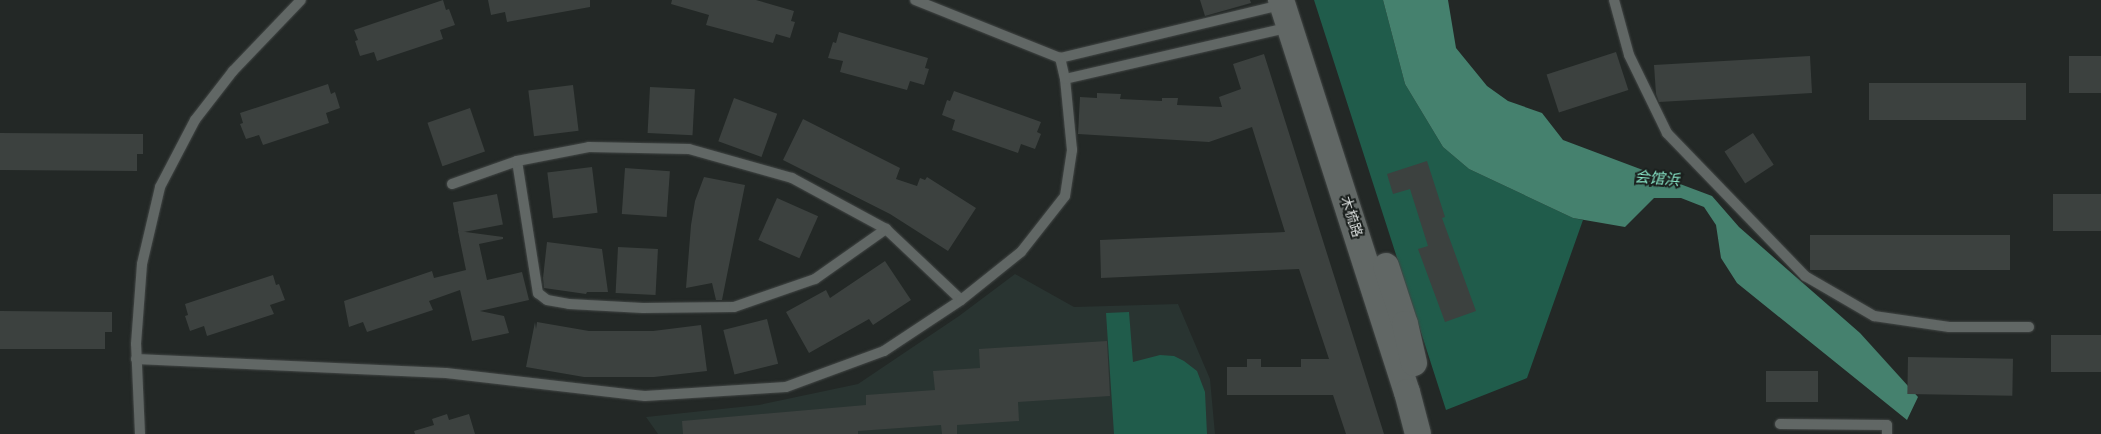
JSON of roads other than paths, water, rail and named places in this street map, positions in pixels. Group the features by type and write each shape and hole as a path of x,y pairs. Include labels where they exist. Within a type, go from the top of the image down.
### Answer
{"street":[{"name":"木梳路","path":"1287,8 1407,392 1418,434"},
{"name":"木梳路","path":"1287,8 1405,324 1431,434"}],"lane":[{"path":"140,434 136,359 142,264 160,186 194,120 233,71 301,0"},
{"path":"914,0 1060,58 1287,8"},
{"path":"1614,0 1629,55 1667,133 1805,276 1874,316 1949,327 2029,327"},
{"path":"1065,79 1287,8"},
{"path":"136,359 446,373 645,396 786,387 884,351 961,300 1021,252 1065,196 1072,150 1065,79 1060,58"},
{"path":"452,184 517,161 589,147 689,149 792,178 886,229 961,300"},
{"path":"517,161 538,294 547,300 569,304 643,308 734,307 815,279 886,229"},
{"path":"1780,424 1887,425 1887,434"}],"water":[{"name":"会馆浜","path":"1383,0 1448,0 1456,48 1487,86 1508,101 1542,113 1563,140 1712,196 1739,227 1860,333 1918,397 1907,420 1737,283 1721,258 1716,225 1704,207 1681,198 1654,198 1625,227 1573,218 1469,169 1443,147 1405,84"}]}
